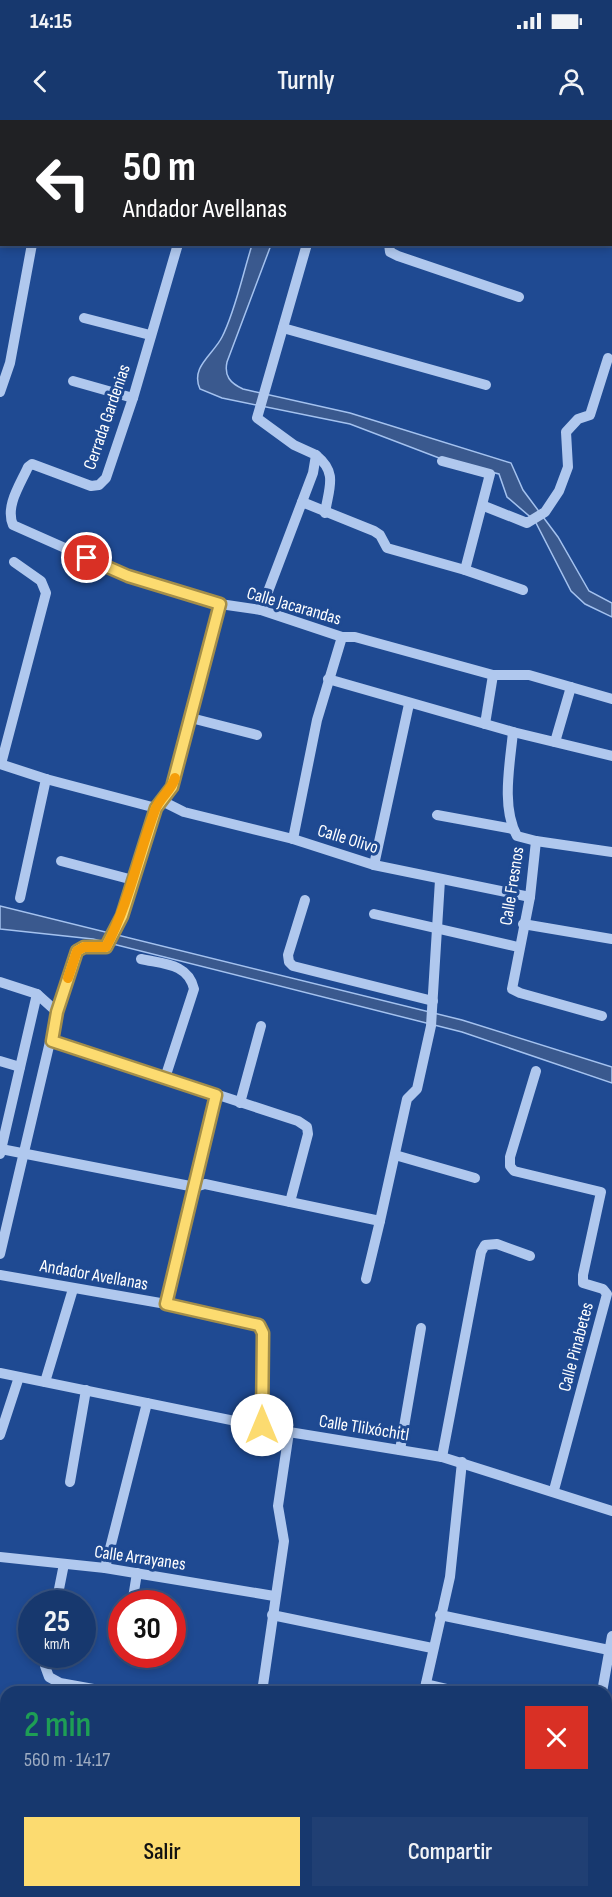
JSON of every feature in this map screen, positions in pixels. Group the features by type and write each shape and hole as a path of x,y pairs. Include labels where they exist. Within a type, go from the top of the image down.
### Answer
{"street":[{"path":"0,392 10,363 32,246"},
{"name":"Cerrada Gardenias","path":"11,505 28,467 32,465 91,486 99,486 106,478 134,398 150,335 177,246"},
{"path":"306,246 257,418 294,445 316,455 328,465 331,475 325,513"},
{"path":"389,246 390,252 398,256 519,297"},
{"path":"84,318 150,335"},
{"path":"283,328 486,385"},
{"path":"484,506 527,522 545,512 559,491 568,466 566,432 578,419 590,415 608,358"},
{"path":"73,381 134,398"},
{"path":"261,610 313,473 316,455"},
{"path":"442,461 490,474 484,506 465,570"},
{"path":"0,501 11,505"},
{"path":"302,502 374,531 380,535 387,548 465,570 524,590"},
{"name":"Calle Jacarandas","path":"11,505 9,516 14,525 128,576 220,604 261,610 342,637 355,637 493,675 529,675 612,699"},
{"path":"1,764 46,593 41,581 14,562"},
{"path":"0,1254 57,1012 77,951 84,947 106,947 122,916 158,804 172,787 220,604"},
{"path":"293,839 317,720 342,637"},
{"path":"485,724 493,675"},
{"path":"328,679 409,704 612,756"},
{"path":"555,742 571,687"},
{"path":"374,865 409,704"},
{"path":"190,718 257,735"},
{"name":"Calle Fresnos","path":"513,732 509,794 513,829 517,836 536,841 530,897 518,947 512,988 520,993 602,1016"},
{"name":"Calle Olivo","path":"1,764 46,779 158,804 293,839 374,865 530,897"},
{"path":"20,898 46,779"},
{"path":"436,815 513,829"},
{"path":"536,841 612,852"},
{"path":"61,861 133,880"},
{"path":"366,1279 407,1099 417,1089 431,1026 435,927 440,880"},
{"path":"304,900 288,955 289,962 293,966 433,1004"},
{"path":"374,914 518,947"},
{"path":"524,924 612,939"},
{"path":"141,958 183,968 192,979 194,988 165,1078"},
{"path":"0,982 37,994 57,1012"},
{"path":"37,994 20,1067 5,1108 1,1152 25,1154 195,1186 205,1184 380,1221"},
{"path":"240,1102 261,1026"},
{"path":"52,1041 298,1121 307,1127 308,1134 290,1202"},
{"path":"0,1061 20,1067"},
{"name":"Calle Pinabetes","path":"536,1071 510,1157 510,1166 514,1171 606,1193 583,1283 603,1289 607,1294 554,1490"},
{"path":"166,1304 216,1095"},
{"path":"395,1155 474,1178"},
{"path":"442,1457 481,1252 485,1245 497,1244 530,1256"},
{"name":"Andador Avellanas","path":"0,1275 166,1304 259,1325 263,1333 262,1425"},
{"path":"45,1382 73,1289"},
{"path":"400,1450 421,1328"},
{"name":"Calle Tlilxóchitl","path":"0,1373 289,1432 442,1457 554,1490 612,1511"},
{"path":"0,1435 19,1377"},
{"path":"70,1482 86,1390"},
{"path":"105,1568 147,1403"},
{"path":"263,1686 274,1596 284,1541 278,1506 289,1432"},
{"path":"425,1686 432,1648 450,1577 462,1462"},
{"name":"Calle Arrayanes","path":"0,1557 105,1568 274,1596"},
{"path":"59,1590 64,1564"},
{"path":"134,1590 137,1573"},
{"path":"272,1615 432,1648"},
{"path":"440,1615 609,1650"},
{"path":"603,1686 612,1636"},
{"path":"46,1668 49,1677 60,1683 77,1686"}],"water":[{"path":"252,246 271,246 227,362 226,371 231,382 243,389 350,413 511,463 523,490 558,537 589,591 612,603 612,617 585,604 571,591 535,521 507,497 499,474 447,461 350,424 222,398 200,389 198,374 200,368 222,337 235,304"},
{"path":"0,906 462,1020 612,1067 612,1083 462,1032 93,939 0,929"}],"slow traffic":[{"path":"68,978 77,951 84,947 106,947 122,916 156,808 172,787 175,778"}],"route":[{"path":"87,558 128,576 220,604 172,787 156,808 122,916 106,947 84,947 77,951 57,1012 52,1041 216,1095 166,1304 259,1325 263,1333 262,1425"}]}
